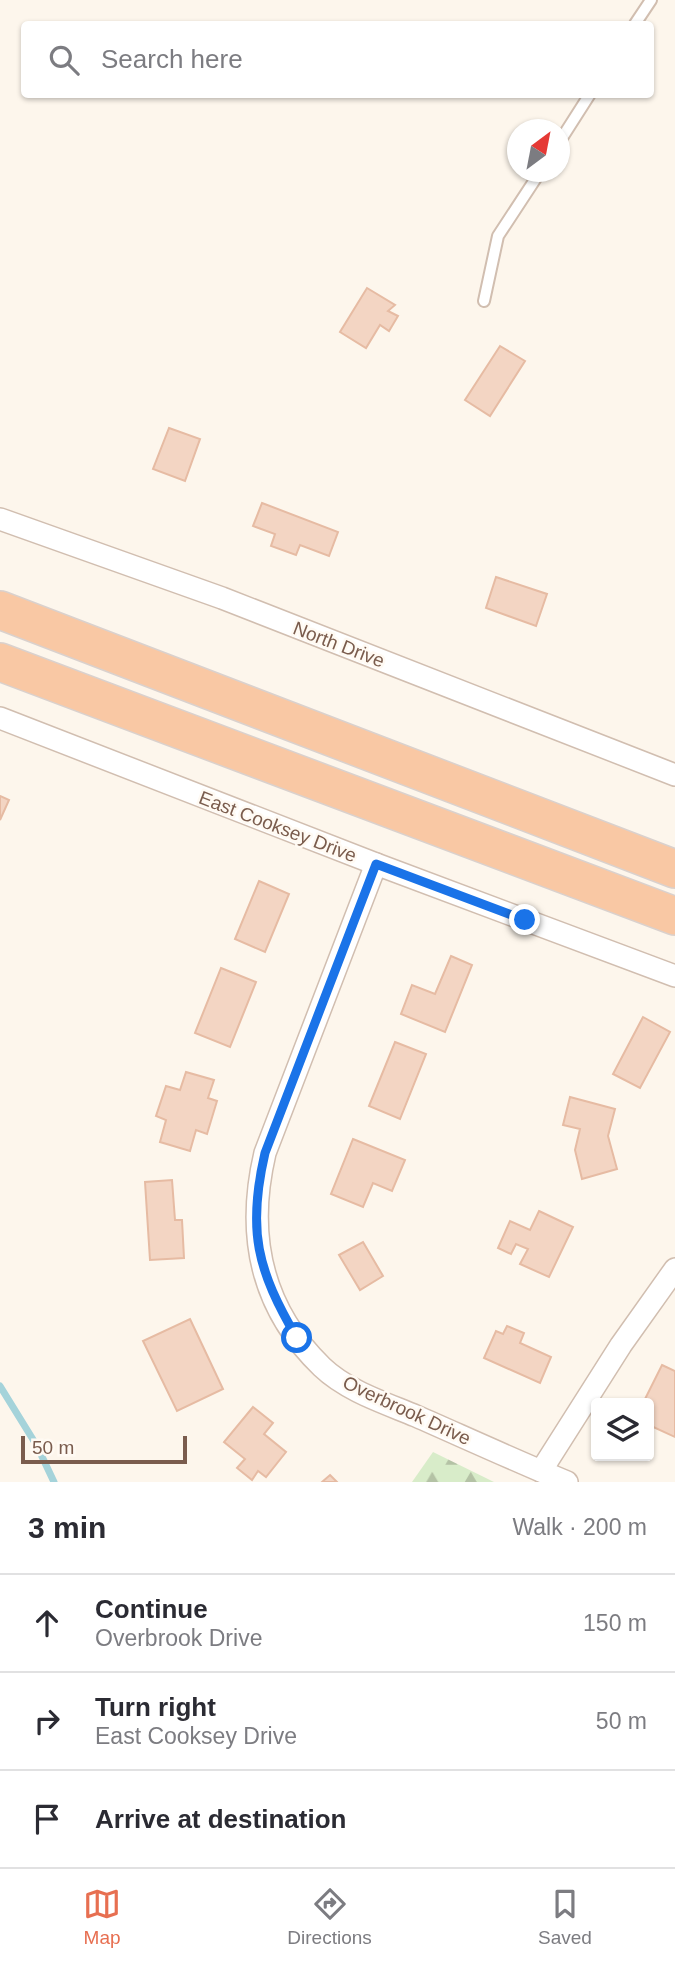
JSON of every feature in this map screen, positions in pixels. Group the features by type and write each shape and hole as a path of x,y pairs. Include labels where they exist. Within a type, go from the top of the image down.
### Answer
{"highway":[{"path":"0,610 675,869"},
{"path":"0,662 675,916"}],"street":[{"name":"North Drive","path":"0,519 222,598 675,775"},
{"name":"East Cooksey Drive","path":"0,718 376,864 675,976"},
{"name":"Overbrook Drive","path":"376,864 265,1153 257,1187 255,1223 261,1260 271,1293 297,1338 323,1368 361,1392 567,1482"},
{"path":"541,1471 621,1345 675,1269"}],"lane":[{"path":"637,21 651,0"},
{"path":"570,124 587,98"},
{"path":"484,301 498,236 533,182"}],"green space":[{"path":"433,1452 494,1482 412,1482"}],"building":[{"path":"367,288 395,305 388,311 398,316 389,331 380,325 366,348 340,332"},
{"path":"500,346 525,361 490,416 465,400"},
{"path":"169,428 200,439 185,481 153,469"},
{"path":"262,503 338,532 329,556 300,545 296,555 271,546 275,534 253,526"},
{"path":"496,577 547,594 536,626 486,608"},
{"path":"0,796 9,800 0,820"},
{"path":"259,881 289,894 265,952 235,939"},
{"path":"451,956 472,965 445,1032 401,1014 412,985 435,994"},
{"path":"221,968 256,982 230,1047 195,1033"},
{"path":"643,1017 670,1032 640,1088 613,1074"},
{"path":"395,1042 426,1054 400,1119 369,1106"},
{"path":"186,1072 214,1080 208,1098 217,1101 207,1134 196,1130 190,1151 160,1142 166,1120 156,1116 166,1086 180,1090"},
{"path":"570,1097 615,1109 608,1136 617,1169 582,1179 575,1150 580,1129 563,1125"},
{"path":"353,1139 405,1160 392,1191 373,1183 363,1207 331,1194"},
{"path":"172,1180 175,1220 182,1220 184,1258 150,1260 145,1182"},
{"path":"539,1211 573,1227 549,1277 520,1264 528,1249 516,1244 511,1254 498,1248 510,1221 530,1230"},
{"path":"363,1242 383,1276 360,1290 339,1255"},
{"path":"190,1319 223,1389 177,1411 143,1341"},
{"path":"507,1326 524,1333 520,1343 551,1357 540,1383 484,1358 496,1331 503,1334"},
{"path":"662,1365 675,1371 675,1437 654,1427 654,1398 646,1398"},
{"path":"253,1407 273,1423 264,1434 286,1452 266,1477 258,1471 252,1480 237,1468 245,1459 224,1442"},
{"path":"330,1475 337,1482 322,1482"}],"waterway":[{"path":"0,1386 37,1446 54,1482"}],"route":[{"path":"297,1338 271,1293 261,1260 255,1223 257,1187 265,1153 376,864 525,920"}]}
